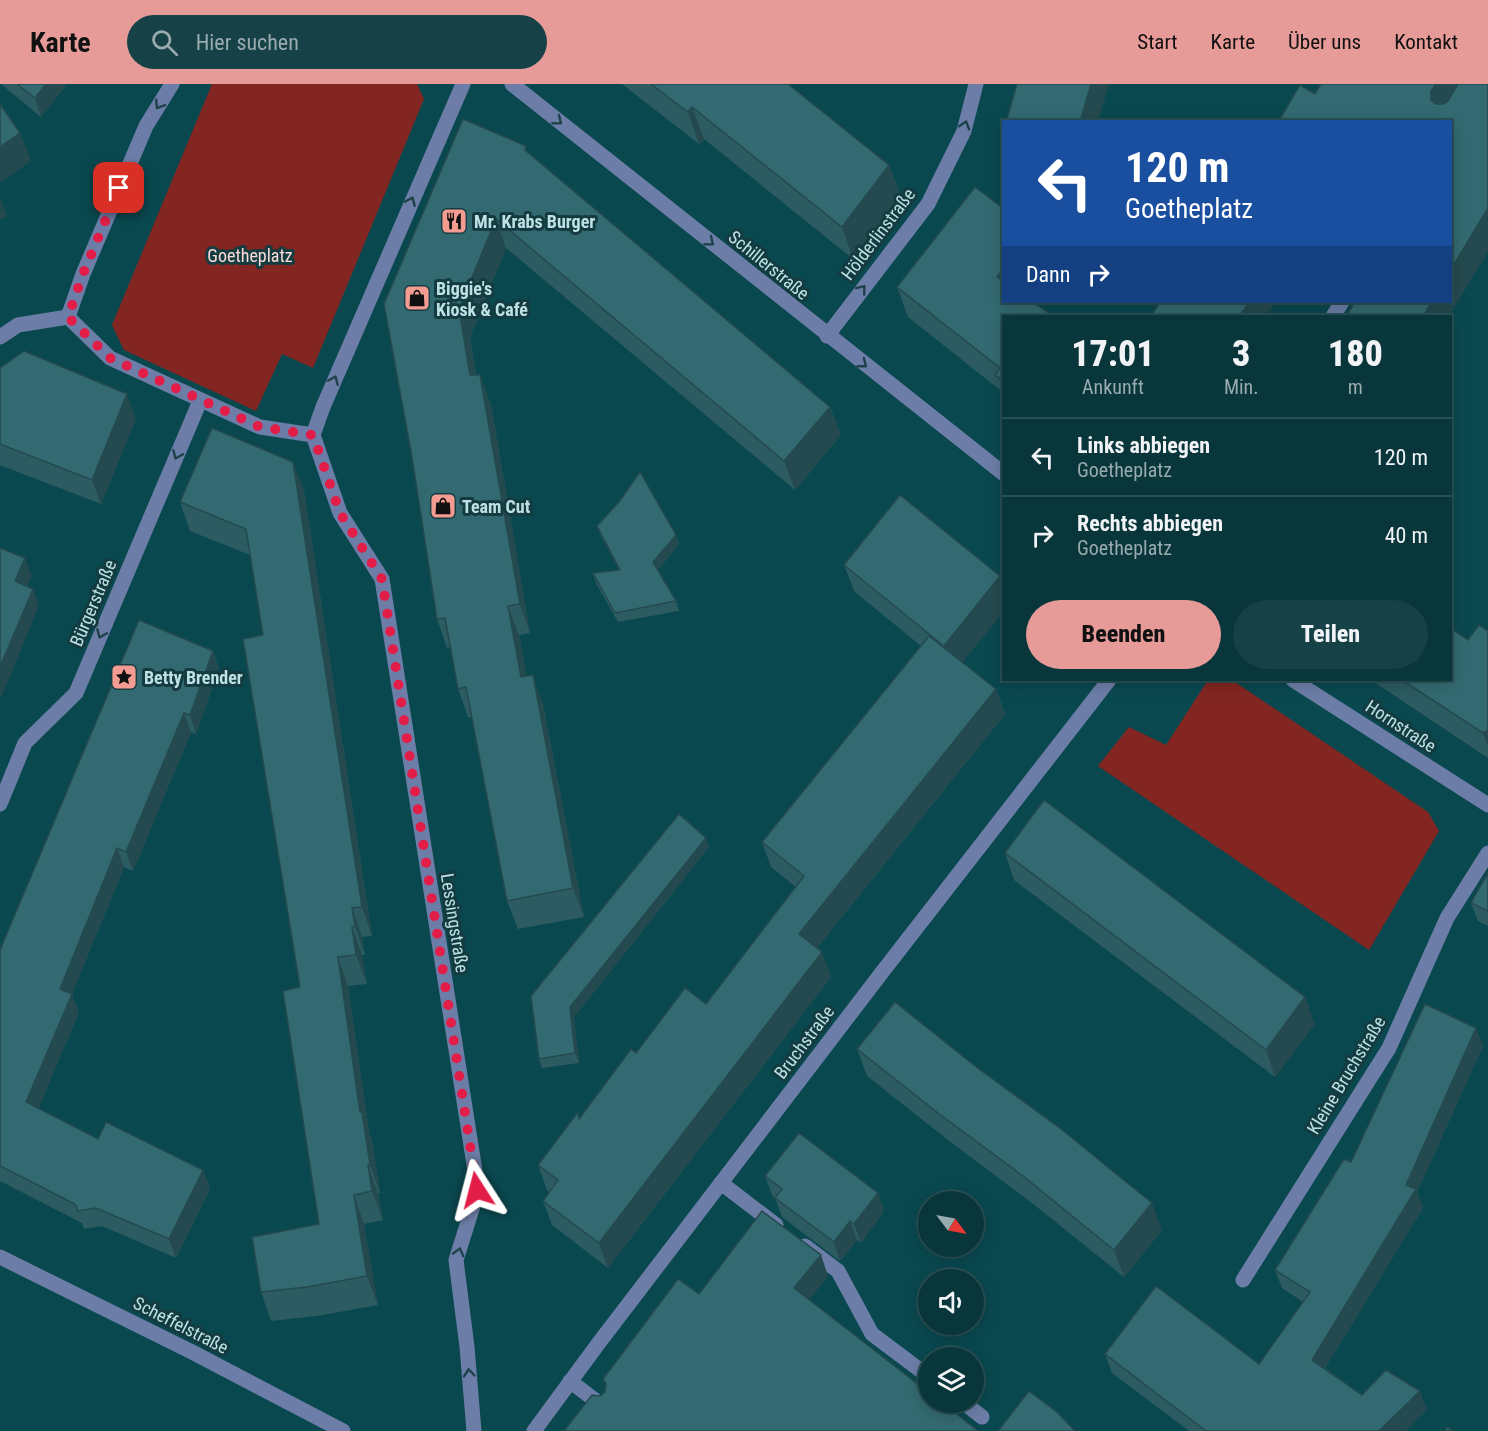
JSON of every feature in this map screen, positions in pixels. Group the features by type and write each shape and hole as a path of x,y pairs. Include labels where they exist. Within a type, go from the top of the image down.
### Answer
{"street":[{"path":"68,317 83,274 146,126 172,84"},
{"path":"68,317 110,358 260,427 313,435 323,407 463,84"},
{"name":"Schillerstraße","path":"512,84 1002,472"},
{"name":"Hölderlinstraße","path":"827,336 928,204 964,131 976,84"},
{"path":"0,337 18,325 68,317"},
{"name":"Bürgerstraße","path":"0,804 26,743 76,693 200,401"},
{"name":"Lessingstraße","path":"313,435 340,513 382,579 477,1190 456,1260 467,1347 474,1431"},
{"name":"Bruchstraße","path":"534,1431 721,1183 1108,681"},
{"name":"Hornstraße","path":"1295,681 1488,805"},
{"name":"Kleine Bruchstraße","path":"1243,1280 1389,1048 1447,918 1488,853"},
{"path":"721,1183 838,1271 872,1334 918,1368"},
{"name":"Scheffelstraße","path":"0,1257 192,1352 343,1431"},
{"path":"570,1381 605,1408"},
{"path":"977,1413 982,1417"}],"green space":[{"name":"Goetheplatz","path":"212,84 417,84 424,99 313,368 282,354 256,411 124,350 112,325"},
{"path":"1207,681 1233,681 1428,812 1439,831 1369,950 1098,766 1129,727 1166,745"}],"building":[{"path":"17,84 46,84 35,98"},
{"path":"651,84 788,84 889,165 842,227 692,107 688,112"},
{"path":"1017,84 1091,84 1081,120 1007,120"},
{"path":"1321,84 1436,84 1431,91 1431,100 1435,104 1444,104 1458,84 1488,84 1488,208 1452,268 1452,120 1279,120 1300,85 1315,94"},
{"path":"0,104 20,133 0,147"},
{"path":"463,119 526,146 525,150 830,407 784,461 496,219 459,309 470,375 480,375 520,604 508,606 521,677 533,675 573,888 507,901 466,687 458,689 445,618 437,619 412,457 384,304"},
{"path":"975,187 1002,207 1002,271 997,277 1002,280 1002,303 1034,303 1052,315 1002,315 1002,380 995,375 1000,368 897,287"},
{"path":"1159,303 1248,303 1241,315 1152,315"},
{"path":"1354,303 1431,303 1424,315 1347,315"},
{"path":"24,351 127,394 92,480 0,444 0,368"},
{"path":"212,428 293,462 362,907 352,908 356,955 338,957 360,1112 362,1112 370,1165 368,1165 372,1191 354,1195 367,1276 307,1287 261,1292 252,1237 319,1224 283,991 300,987 243,639 263,635 246,529 180,502"},
{"path":"640,472 676,535 653,562 676,601 615,613 593,573 620,570 597,526 619,502"},
{"path":"900,495 1000,576 944,646 844,565"},
{"path":"0,548 25,558 15,581 33,589 0,667"},
{"path":"139,620 213,651 190,715 184,713 126,852 117,848 60,989 72,994 26,1102 98,1139 106,1122 203,1170 169,1239 96,1208 78,1211 75,1204 0,1166 0,950"},
{"path":"1479,625 1488,631 1488,730 1483,733 1404,681 1452,681 1452,629 1468,640"},
{"path":"929,636 996,689 799,934 822,952 599,1243 543,1201 558,1180 538,1165 578,1112 579,1119 631,1049 636,1053 685,988 706,1004 804,876 762,842"},
{"path":"1044,800 1305,997 1266,1050 1005,853"},
{"path":"679,814 706,838 570,1007 575,1053 539,1059 531,996"},
{"path":"1488,873 1488,911 1471,903"},
{"path":"895,1002 975,1066 1061,1129 1152,1203 1114,1250 1023,1176 857,1049"},
{"path":"1425,1004 1476,1028 1406,1185 1416,1189 1312,1360 1362,1395 1386,1370 1420,1391 1379,1431 1206,1431 1105,1354 1156,1286 1259,1364 1310,1292 1275,1270 1344,1159 1351,1162"},
{"path":"799,1133 878,1193 854,1224 850,1221 834,1242 775,1198 782,1189 765,1176"},
{"path":"762,1211 821,1255 794,1288 918,1384 918,1413 956,1413 978,1431 564,1431 592,1395 600,1396 605,1392 606,1384 603,1379 678,1279 699,1294"},
{"path":"1029,1391 1058,1413 1074,1430 998,1431"}],"place":[{"name":"Mr. Krabs Burger","path":"454,221"},
{"name":"Biggie's Kiosk & Café","path":"417,298"},
{"name":"Team Cut","path":"443,506"},
{"name":"Betty Brender","path":"124,677"}],"route":[{"path":"119,188 83,274 68,317 110,358 260,427 313,435 340,513 382,579 477,1190"}]}
